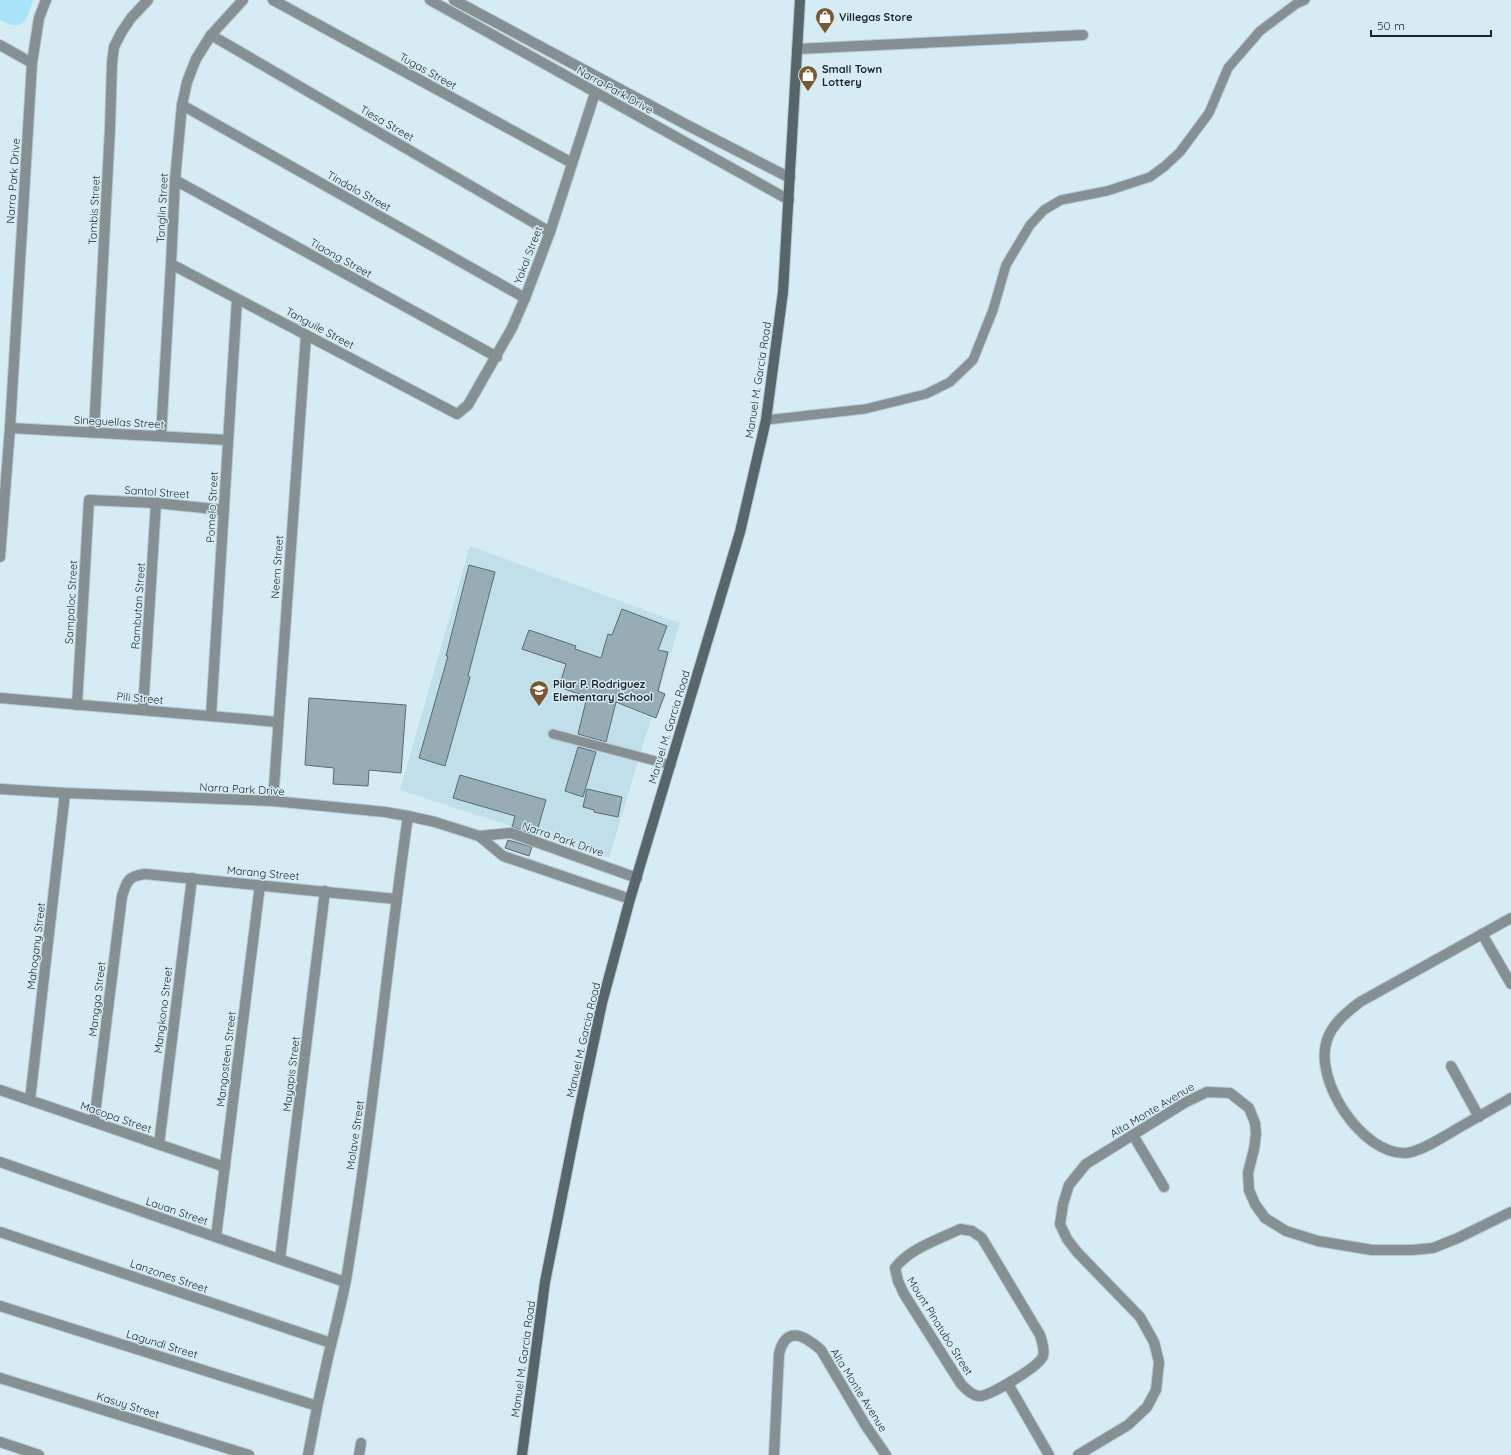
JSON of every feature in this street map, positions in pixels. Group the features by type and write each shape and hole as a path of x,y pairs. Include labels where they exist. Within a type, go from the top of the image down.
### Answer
{"main road":[{"name":"Manuel M. Garcia Road","path":"522,1455 547,1275 578,1116 601,1010 630,899 740,532 766,420 783,292 800,0"}],"street":[{"name":"Narra Park Drive","path":"0,557 10,428 32,63 39,18 46,0"},
{"name":"Tambis Street","path":"94,432 114,47 120,33 131,18 148,0"},
{"name":"Tanglin Street","path":"161,436 172,264 175,180 182,105 187,82 196,59 211,35 243,0"},
{"name":"Tugas Street","path":"273,0 572,163"},
{"name":"Narra Park Drive","path":"430,0 789,200"},
{"name":"Narra Park Drive","path":"454,0 465,3 687,125 790,178"},
{"path":"797,49 1083,34"},
{"name":"Tiesa Street","path":"211,35 550,232"},
{"path":"0,45 32,63"},
{"name":"Yakal Street","path":"457,414 468,405 497,357 525,298 550,232 595,93"},
{"name":"Tindalo Street","path":"182,105 525,298"},
{"name":"Tiaong Street","path":"175,180 497,357"},
{"name":"Tanguile Street","path":"172,264 457,414"},
{"name":"Pomelo Street","path":"211,716 237,298"},
{"name":"Neem Street","path":"273,801 306,335"},
{"name":"Sineguellas Street","path":"10,428 227,440"},
{"name":"Santol Street","path":"89,500 156,503 224,510"},
{"name":"Sampaloc Street","path":"77,705 89,500"},
{"name":"Rambutan Street","path":"143,710 156,503"},
{"name":"Pili Street","path":"0,698 278,722"},
{"name":"Narra Park Drive","path":"0,789 273,801 408,816 479,836 511,833 637,878"},
{"name":"Mahogany Street","path":"30,1100 65,793"},
{"name":"Molave Street","path":"308,1455 317,1406 345,1282 371,1115 396,899 408,816"},
{"name":"Narra Park Drive","path":"479,836 503,856 630,899"},
{"name":"Marang Street","path":"128,880 145,874 396,899"},
{"name":"Mangkono Street","path":"159,1144 192,878"},
{"name":"Mangga Street","path":"94,1122 122,896 128,880"},
{"name":"Mangosteen Street","path":"216,1237 260,885"},
{"name":"Mayapis Street","path":"280,1259 325,891"},
{"path":"1511,918 1360,1002 1344,1014 1327,1040 1324,1060 1327,1077 1337,1101 1356,1126 1372,1141 1390,1151 1406,1153 1426,1146 1511,1098"},
{"path":"1482,934 1511,984"},
{"path":"1450,1066 1479,1117"},
{"name":"Macopa Street","path":"0,1090 225,1167"},
{"name":"Alta Monte Avenue","path":"1078,1455 1128,1425 1147,1407 1156,1390 1159,1362 1154,1342 1140,1317 1077,1252 1067,1239 1060,1224 1063,1204 1069,1185 1086,1164 1186,1102 1207,1092 1230,1093 1249,1108 1255,1123 1256,1134 1248,1173 1248,1190 1255,1204 1265,1218 1286,1230 1318,1241 1372,1250 1412,1250 1433,1248 1458,1238 1511,1212"},
{"path":"1133,1135 1164,1187"},
{"name":"Lauan Street","path":"0,1162 345,1282"},
{"name":"Mount Pinatubo Street","path":"960,1229 972,1231 982,1238 1040,1335 1044,1346 1043,1357 1008,1384 980,1396 973,1394 960,1384 904,1294 898,1281 895,1268 901,1260 909,1254 960,1229"},
{"name":"Lanzones Street","path":"0,1232 331,1343"},
{"name":"Lagundi Street","path":"0,1306 317,1406"},
{"name":"Alta Monte Avenue","path":"774,1455 779,1354 781,1345 792,1335 802,1336 811,1340 821,1350 866,1426 886,1455"},
{"name":"Kasuy Street","path":"0,1378 249,1455"},
{"path":"1008,1384 1049,1455"},
{"path":"0,1442 40,1455"},
{"path":"359,1455 361,1443"}],"lane":[{"path":"766,420 865,409 926,394 950,382 973,360 993,310 1006,265 1030,225 1044,210 1062,200 1107,190 1150,177 1164,166 1180,152 1209,113 1228,68 1260,31 1296,4 1305,0"},
{"path":"459,16 465,3"},
{"path":"553,734 670,765"}],"shaded area":[{"path":"0,0 33,0 26,19 19,25 14,25 0,20"},
{"name":"Pilar P. Rodriguez Elementary School","path":"470,546 680,623 609,858 400,790"}],"building":[{"path":"469,565 495,572 468,676 470,677 445,766 419,758 448,656 446,656"},
{"path":"622,609 667,626 658,650 668,652 658,691 665,694 656,718 616,702 606,742 578,734 587,697 559,687 566,664 522,649 529,630 576,646 575,649 601,658 608,634 612,635"},
{"path":"309,698 406,705 401,773 369,770 368,786 333,784 334,768 305,765"},
{"path":"578,747 596,752 583,797 565,791"},
{"path":"460,775 546,800 536,835 512,827 515,816 453,798"},
{"path":"587,789 622,797 618,817 594,812 594,810 583,807"},
{"path":"508,840 532,847 529,856 505,848"}],"place":[{"name":"Villegas Store","path":"825,34"},
{"name":"Small Town Lottery","path":"808,92"},
{"name":"Pilar P. Rodriguez Elementary School","path":"539,707"}]}
